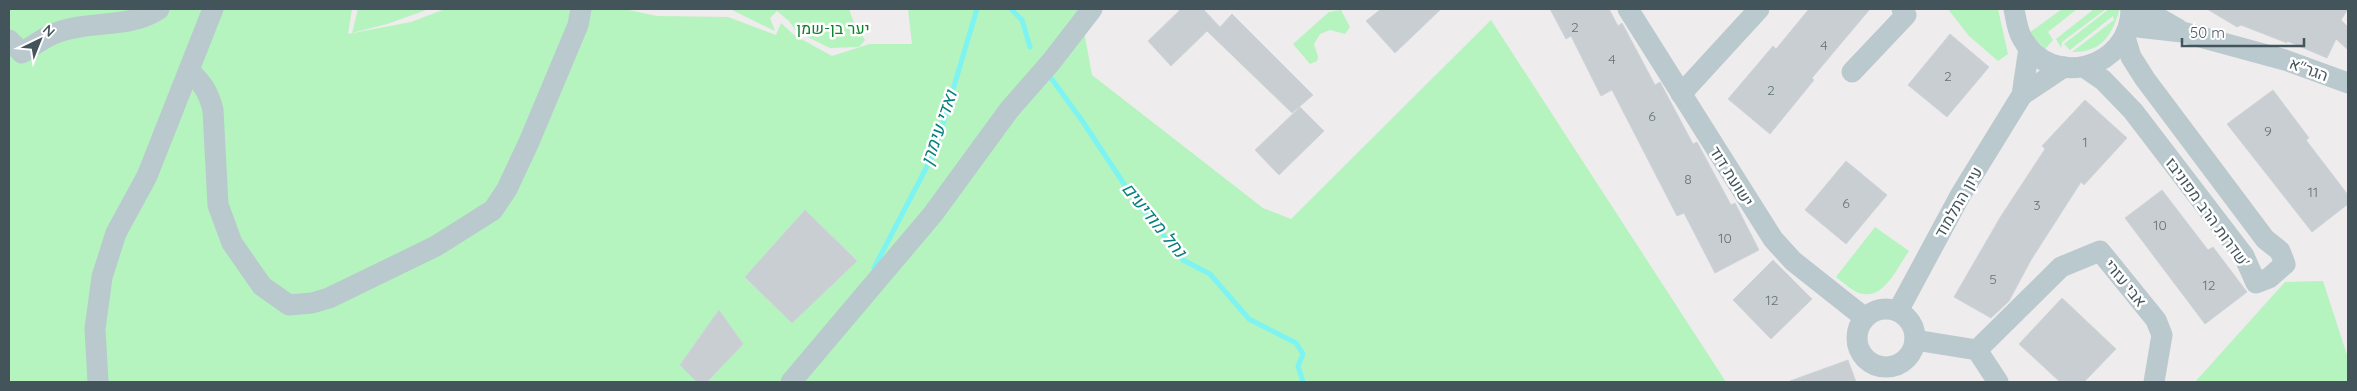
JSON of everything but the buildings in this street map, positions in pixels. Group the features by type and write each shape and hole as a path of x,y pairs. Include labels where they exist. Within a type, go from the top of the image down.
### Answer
{"street":[{"path":"9,40 22,53 57,32 124,21 152,14 159,9"},
{"path":"98,382 95,329 102,277 116,233 147,176 213,9"},
{"path":"189,71 199,80 210,96 213,110 218,205 232,244 262,286 289,304 312,303 329,298 436,246 493,210 507,189 529,142 578,25 581,9"},
{"path":"791,382 933,214 1009,110 1051,62 1092,9"},
{"name":"ישועת דוד","path":"1628,9 1773,239 1793,261 1865,318"},
{"path":"1682,94 1759,9"},
{"path":"1852,72 1906,15 1902,9"},
{"path":"2014,9 2017,28 2029,48 2045,61 2074,67"},
{"path":"2143,9 2182,32"},
{"path":"2128,24 2182,32"},
{"name":"עיון התלמוד","path":"2022,95 2074,67 2110,56 2128,24"},
{"name":"שדרות הרב מפוניבז'","path":"2074,67 2109,85 2134,111 2244,256 2256,283 2269,278 2284,264 2280,251 2265,239 2172,117 2134,62 2128,24"},
{"name":"הגר\"א","path":"2182,32 2284,60 2348,83"},
{"name":"עיון התלמוד","path":"1898,311 1961,194 2022,95 2029,48"},
{"name":"אבי עזרי","path":"1977,350 2061,267 2100,252 2156,320 2162,336 2154,382"},
{"path":"1879,310 1898,311 1908,318 1913,327 1915,340 1913,350 1906,360 1882,374 1860,350 1857,341 1859,327 1865,318 1879,310"},
{"path":"1915,340 1977,350 1998,382"}],"green space":[{"path":"9,9 352,9 348,34 411,22 445,9 624,9 657,16 728,17 776,35 781,23 794,35 832,56 870,44 912,44 908,9 1101,9 1084,31 1092,75 1263,208 1291,219 1491,20 1726,382 9,382"},
{"path":"358,9 429,9 387,24 352,33"},
{"name":"יער בן-שמן","path":"665,9 849,9 854,23 865,40 859,47 830,48 797,32 789,21 777,11 770,18 775,31 732,10"},
{"path":"1948,9 1998,9 2008,54 1998,61 1969,36"},
{"path":"2062,9 2077,9 2048,32 2053,40 2045,49 2029,33"},
{"path":"2094,9 2106,9 2062,42 2061,48 2056,39"},
{"path":"2109,9 2119,9 2119,11 2113,28 2097,46 2082,52 2072,52 2114,20 2113,16 2070,50 2064,44"},
{"path":"1341,10 1350,27 1345,34 1330,30 1320,34 1314,44 1318,57 1317,61 1310,64 1293,44 1329,12"},
{"path":"1875,227 1909,251 1884,286 1871,294 1863,294 1852,290 1836,277"},
{"path":"2323,281 2348,358 2348,382 2195,382 2285,282"}],"waterway":[{"name":"ואדי עימרן","path":"874,268 934,153 977,9"},
{"name":"נחל מודיעים","path":"1011,9 1022,20 1030,47"},
{"name":"נחל מודיעים","path":"1051,78 1130,193 1183,260 1210,274 1249,319 1296,343 1303,354 1298,366 1303,382"}]}
